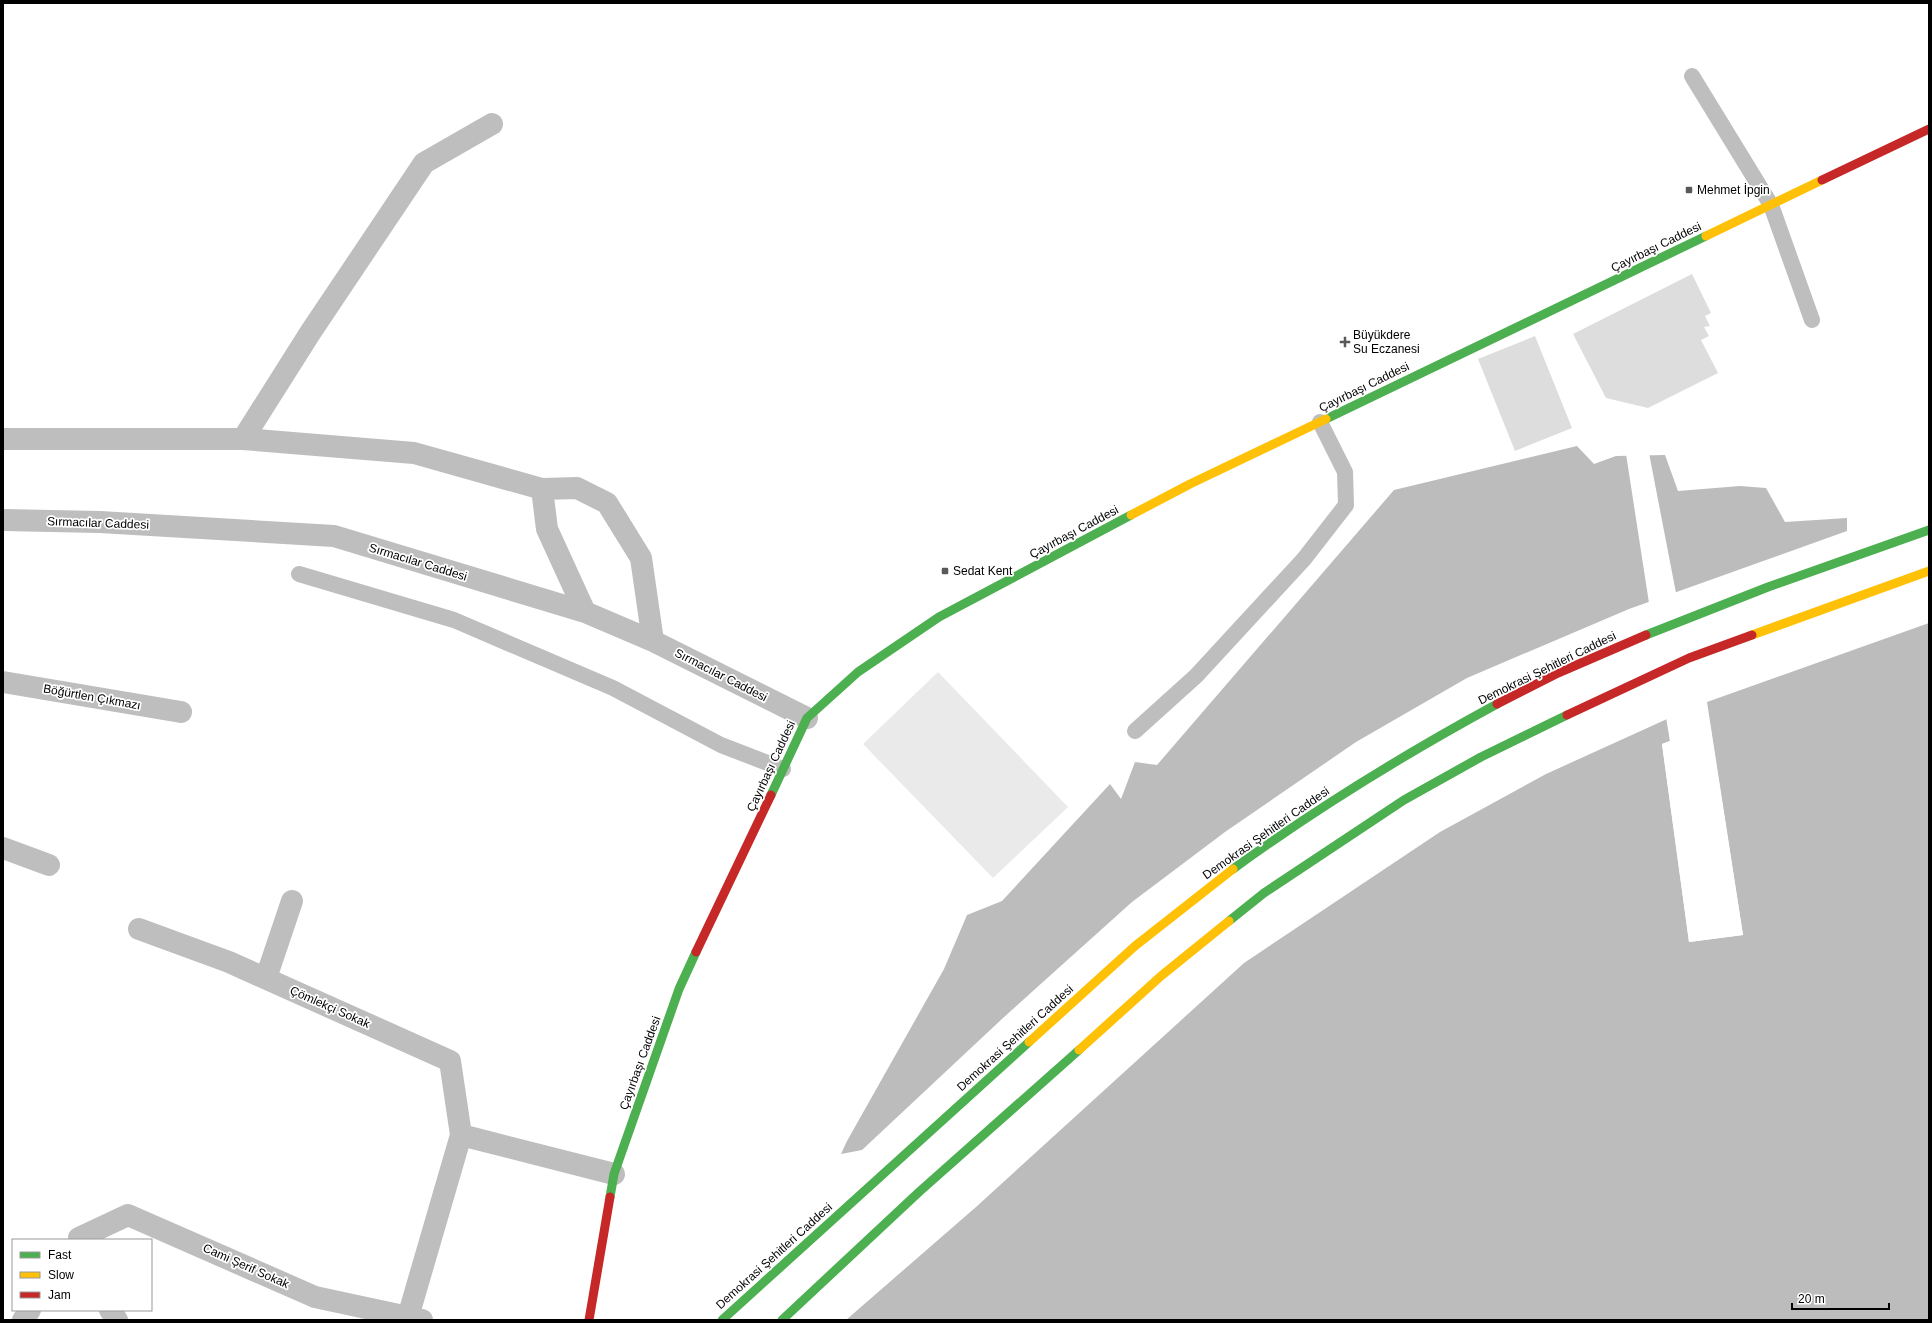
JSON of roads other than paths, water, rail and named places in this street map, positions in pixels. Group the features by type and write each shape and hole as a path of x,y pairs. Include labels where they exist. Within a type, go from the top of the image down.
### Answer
{"main road":[{"name":"Çayırbaşı Caddesi","path":"589,1320 614,1174 680,989 807,718 858,672 939,617 1190,484 1929,129"},
{"name":"Demokrasi Şehitleri Caddesi","path":"722,1320 1128,952 1219,879 1293,826 1433,740 1510,697 1627,642 1676,622 1929,530"},
{"path":"782,1320 919,1192 1161,976 1264,893 1404,800 1481,757 1531,732 1690,658 1929,571"}],"street":[{"path":"243,439 310,333 424,163 492,124"},
{"path":"3,439 243,439 414,453 542,489 577,488 606,503 641,558 653,641"},
{"path":"542,489 547,529 585,612"},
{"name":"Sırmacılar Caddesi","path":"3,520 100,522 334,536 585,612 653,641 807,718"},
{"name":"Böğürtlen Çıkmazı","path":"3,682 181,712"},
{"path":"3,848 49,865"},
{"path":"266,978 292,901"},
{"name":"Çömlekçi Sokak","path":"139,929 229,962 450,1061 462,1135 415,1318"},
{"path":"462,1135 614,1174"},
{"name":"Cami Şerif Sokak","path":"78,1239 128,1215 315,1296 415,1318"},
{"path":"23,1320 29,1311"},
{"path":"111,1311 117,1320"}],"lane":[{"path":"1692,76 1771,205 1812,320"},
{"path":"1135,730 1196,676 1304,558 1346,505 1345,472 1320,422"},
{"path":"299,574 454,620 614,688 721,744 782,769"}],"place":[{"name":"Mehmet İpgin","path":"1689,190"},
{"name":"Büyükdere Su Eczanesi","path":"1345,342"},
{"name":"Sedat Kent","path":"945,571"}]}
